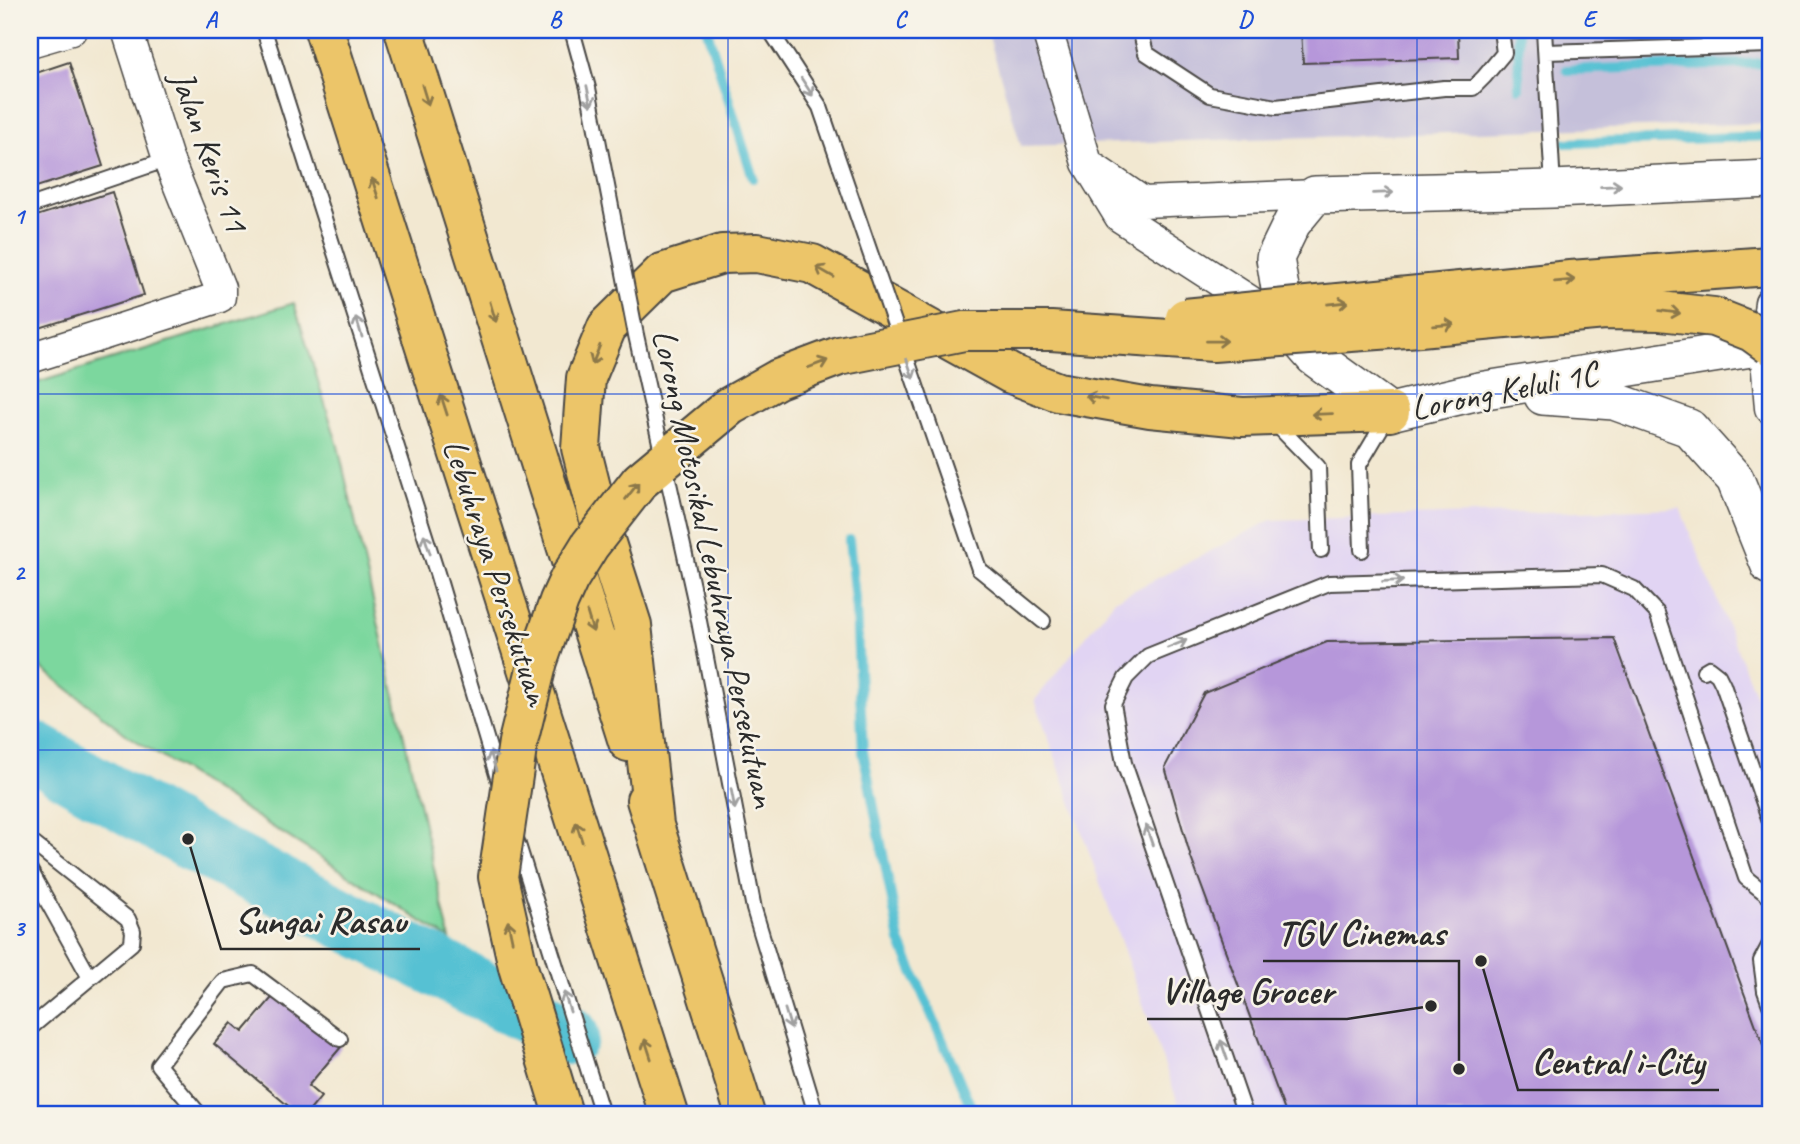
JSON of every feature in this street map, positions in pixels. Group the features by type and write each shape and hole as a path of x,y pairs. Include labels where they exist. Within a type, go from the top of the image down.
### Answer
{"highway":[{"name":"Lebuhraya Persekutuan","path":"324,30 669,1114"},
{"name":"Lebuhraya Persekutuan","path":"404,30 746,1114"},
{"path":"654,825 632,625 602,531 581,448 586,378 607,327 662,273 722,254 757,253 812,264 1011,374 1058,392 1150,408 1241,417 1391,412"},
{"path":"1051,331 1570,280 1770,266"},
{"path":"563,1114 518,967 498,877 518,742 538,661 559,601 590,545 640,481 730,406 778,379 839,356 964,331 1051,331 1213,342 1619,310 1714,317 1752,332 1768,345"}],"street":[{"path":"30,42 71,30"},
{"name":"Jalan Keris 11","path":"30,358 220,297 220,288 168,159 127,30"},
{"path":"1047,30 1087,163 1119,217 1286,325"},
{"path":"1087,163 1143,202 1770,179"},
{"path":"1286,325 1275,258 1292,223 1315,195"},
{"path":"1770,303 1770,408"},
{"name":"Lorong Keluli 1C","path":"1286,325 1314,357 1391,412 1479,391 1768,345"},
{"path":"1479,391 1614,401 1689,428 1735,479 1770,566"}],"lane":[{"path":"264,30 437,573 602,1114"},
{"name":"Lorong Motosikal Lebuhraya Persekutuan","path":"572,30 588,88 636,335 695,600 754,909 816,1114"},
{"path":"770,30 820,107 979,569 1043,621"},
{"path":"1140,30 1146,53 1210,95 1276,107 1444,88 1473,88 1504,53 1501,30"},
{"path":"1544,30 1553,189"},
{"path":"1545,52 1770,45"},
{"path":"30,206 168,159"},
{"path":"1362,550 1359,465 1391,412"},
{"path":"1269,416 1318,467 1321,550"},
{"path":"1245,1114 1124,763 1114,704 1126,678 1147,656 1329,583 1602,576 1634,589 1657,612 1746,878 1770,897"},
{"path":"1704,671 1709,668 1718,675 1723,685 1770,821"},
{"path":"30,841 128,919 133,931 132,943 90,978 32,1020"},
{"path":"30,870 90,978"},
{"path":"1770,944 1761,961 1770,1005"},
{"path":"199,1114 158,1065 223,981 253,974 340,1039"}],"shaded area":[{"path":"987,30 1770,30 1770,123 1021,146"},
{"path":"1680,508 1770,731 1770,1114 1182,1114 1035,700 1115,600 1271,520"}],"green space":[{"path":"294,303 338,446 450,939 127,735 30,659 30,385"}],"building":[{"path":"1301,30 1458,30 1459,58 1303,63"},
{"path":"69,62 103,166 30,189 30,75"},
{"path":"112,192 144,295 30,331 30,218"},
{"path":"1614,638 1770,1064 1770,1114 1286,1114 1191,858 1165,767 1204,693 1327,642"},
{"path":"276,993 341,1047 308,1086 321,1097 307,1114 298,1114 214,1044 232,1023 243,1032"}],"waterway":[{"path":"707,30 753,178"},
{"path":"1518,30 1519,88"},
{"path":"1567,70 1770,63"},
{"path":"1566,143 1770,136"},
{"path":"849,540 856,610 863,751 900,941 974,1114"},
{"path":"30,749 188,839 569,1035"}],"place":[{"name":"Sungai Rasau","path":"188,839"},
{"name":"Central i-City","path":"1481,961"},
{"name":"Village Grocer","path":"1431,1006"},
{"name":"TGV Cinemas","path":"1459,1069"}]}
